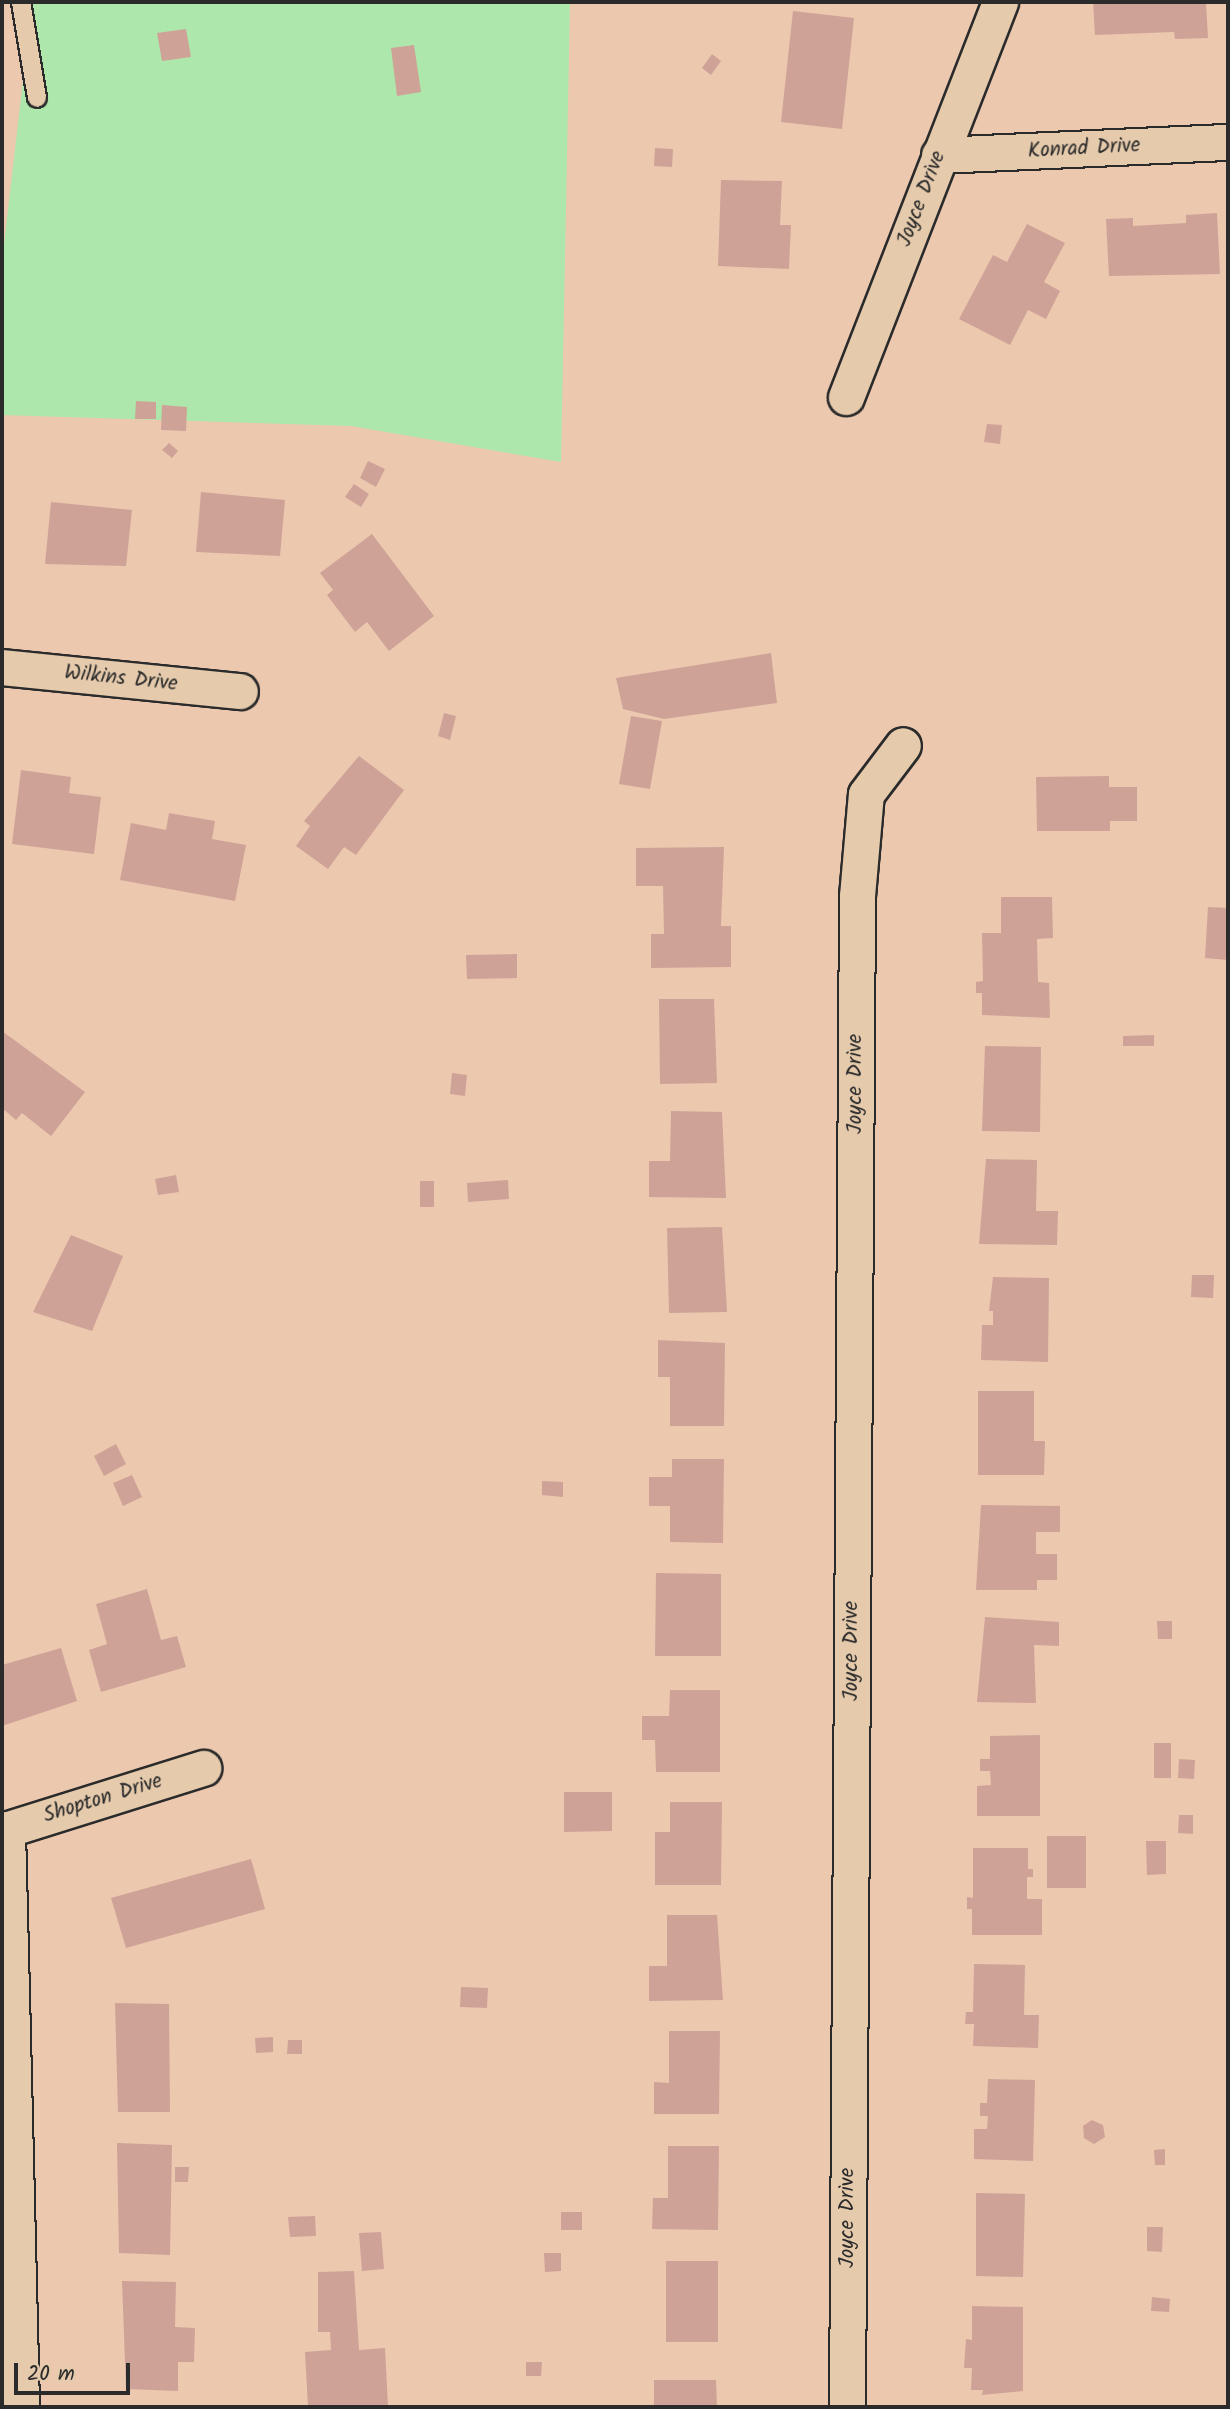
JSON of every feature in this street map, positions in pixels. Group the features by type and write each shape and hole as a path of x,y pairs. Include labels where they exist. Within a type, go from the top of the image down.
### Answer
{"street":[{"name":"Joyce Drive","path":"846,397 1000,2"},
{"name":"Konrad Drive","path":"939,155 1228,142"},
{"name":"Wilkins Drive","path":"2,667 240,691"},
{"name":"Joyce Drive","path":"847,2407 857,895 866,794 903,745"},
{"name":"Shopton Drive","path":"4,1830 203,1768"},
{"path":"4,1830 21,2407"}],"lane":[{"path":"21,2 37,98"}],"green space":[{"path":"32,2 570,2 561,462 351,426 2,415 2,262"}],"building":[{"path":"1093,2 1206,2 1208,38 1175,39 1174,32 1095,35"},
{"path":"793,11 854,18 842,129 781,122"},
{"path":"186,29 191,57 162,61 157,33"},
{"path":"414,45 421,92 397,96 391,48"},
{"path":"712,54 721,61 711,75 702,68"},
{"path":"655,148 673,149 672,167 654,166"},
{"path":"721,180 782,181 780,225 791,225 789,269 718,266"},
{"path":"1217,213 1220,274 1109,276 1106,219 1133,218 1133,226 1186,223 1186,215"},
{"path":"1027,224 1065,243 1044,282 1060,291 1046,319 1028,310 1010,345 959,319 993,255 1007,262"},
{"path":"136,401 156,402 156,419 135,419"},
{"path":"162,405 187,407 186,431 161,430"},
{"path":"987,424 1002,425 1000,444 984,442"},
{"path":"169,443 178,451 172,458 162,450"},
{"path":"368,461 385,469 376,487 360,478"},
{"path":"354,484 369,494 361,507 345,497"},
{"path":"201,492 285,500 280,556 196,552"},
{"path":"51,502 132,510 126,566 45,564"},
{"path":"372,534 434,616 389,651 367,622 355,632 327,595 333,590 320,573"},
{"path":"771,653 777,703 664,719 623,709 616,678"},
{"path":"444,713 456,716 450,740 438,736"},
{"path":"631,716 662,721 650,789 619,784"},
{"path":"359,756 404,790 356,855 344,847 328,869 296,846 310,826 304,821"},
{"path":"21,770 71,777 69,793 101,797 94,854 12,844"},
{"path":"1109,776 1109,787 1137,787 1137,821 1110,821 1110,831 1037,831 1036,777"},
{"path":"169,813 215,821 212,839 246,845 235,901 120,880 131,823 166,830"},
{"path":"724,847 721,926 731,926 731,967 651,968 651,934 664,934 663,886 636,886 636,848"},
{"path":"1001,897 1052,897 1053,938 1037,939 1038,982 1049,983 1050,1018 982,1015 982,993 976,993 976,982 983,981 982,933 1001,933"},
{"path":"1208,907 1228,908 1228,960 1205,958"},
{"path":"517,954 517,978 467,979 466,955"},
{"path":"659,999 714,999 717,1083 660,1084"},
{"path":"2,1031 85,1092 51,1136 22,1113 16,1120 2,1108"},
{"path":"1154,1035 1154,1046 1123,1046 1123,1036"},
{"path":"985,1046 1041,1047 1040,1132 982,1131"},
{"path":"452,1073 467,1075 465,1096 450,1094"},
{"path":"671,1111 722,1112 726,1198 649,1197 649,1161 670,1161"},
{"path":"986,1159 1037,1160 1036,1211 1058,1211 1057,1245 979,1244"},
{"path":"176,1175 179,1192 158,1195 155,1179"},
{"path":"508,1180 509,1199 468,1202 467,1183"},
{"path":"420,1181 434,1181 434,1207 420,1207"},
{"path":"722,1227 727,1312 669,1313 667,1228"},
{"path":"71,1235 123,1256 92,1331 33,1312"},
{"path":"1192,1275 1214,1275 1213,1298 1191,1297"},
{"path":"993,1277 1049,1278 1048,1362 981,1360 982,1325 993,1325 993,1311 989,1311"},
{"path":"658,1340 725,1343 724,1426 670,1426 670,1377 658,1377"},
{"path":"978,1391 1034,1391 1034,1441 1045,1441 1044,1475 978,1475"},
{"path":"116,1444 126,1464 104,1476 94,1456"},
{"path":"672,1459 724,1459 723,1543 670,1542 670,1506 649,1506 649,1477 672,1477"},
{"path":"132,1475 142,1497 123,1506 113,1483"},
{"path":"542,1481 563,1482 563,1497 542,1495"},
{"path":"981,1505 1060,1506 1060,1532 1036,1532 1036,1554 1057,1554 1057,1580 1037,1580 1037,1590 976,1590"},
{"path":"656,1573 721,1574 721,1656 655,1656"},
{"path":"147,1589 161,1640 177,1636 186,1667 101,1692 89,1650 107,1644 96,1604"},
{"path":"985,1617 1059,1622 1059,1646 1034,1645 1036,1703 977,1702"},
{"path":"1157,1621 1172,1621 1172,1639 1158,1639"},
{"path":"61,1648 77,1701 2,1726 2,1665"},
{"path":"670,1690 720,1690 720,1772 656,1772 655,1740 642,1740 642,1716 669,1716"},
{"path":"1040,1735 1040,1816 977,1816 977,1786 991,1785 990,1771 980,1771 980,1759 990,1759 990,1736"},
{"path":"1154,1743 1171,1743 1171,1778 1154,1778"},
{"path":"1179,1759 1195,1760 1194,1779 1178,1778"},
{"path":"564,1792 612,1792 612,1831 564,1832"},
{"path":"670,1802 722,1802 721,1885 655,1885 655,1832 670,1832"},
{"path":"1179,1815 1193,1815 1193,1834 1178,1833"},
{"path":"1047,1836 1086,1836 1086,1888 1047,1888"},
{"path":"1146,1841 1166,1841 1166,1874 1147,1875"},
{"path":"973,1848 1028,1848 1028,1869 1033,1869 1033,1877 1027,1877 1027,1899 1042,1899 1042,1935 972,1935 972,1909 967,1909 967,1897 973,1898"},
{"path":"251,1859 265,1909 126,1948 111,1898"},
{"path":"667,1915 717,1915 723,2000 649,2001 649,1966 667,1966"},
{"path":"974,1964 1025,1965 1024,2015 1039,2015 1038,2048 973,2046 974,2024 965,2024 966,2012 973,2012"},
{"path":"461,1987 488,1988 487,2008 460,2007"},
{"path":"115,2003 169,2004 170,2112 118,2112"},
{"path":"669,2031 720,2031 719,2114 654,2114 654,2082 669,2083"},
{"path":"273,2037 273,2052 256,2053 255,2038"},
{"path":"288,2040 302,2040 302,2054 287,2054"},
{"path":"988,2079 1035,2080 1033,2161 974,2159 974,2129 987,2129 988,2116 980,2116 980,2103 987,2103"},
{"path":"1092,2120 1103,2125 1105,2137 1094,2144 1084,2138 1083,2126"},
{"path":"117,2143 172,2145 170,2255 119,2253"},
{"path":"668,2146 719,2146 718,2230 652,2229 653,2198 668,2198"},
{"path":"1165,2149 1165,2165 1155,2165 1154,2150"},
{"path":"175,2167 189,2167 188,2182 175,2182"},
{"path":"976,2193 1025,2194 1023,2277 976,2276"},
{"path":"561,2212 582,2212 582,2230 561,2230"},
{"path":"315,2216 316,2236 290,2237 288,2217"},
{"path":"1147,2227 1163,2227 1162,2252 1147,2251"},
{"path":"381,2232 384,2269 362,2271 359,2233"},
{"path":"544,2253 561,2253 561,2271 545,2272"},
{"path":"666,2261 718,2261 718,2342 666,2342"},
{"path":"354,2271 359,2350 385,2348 388,2407 308,2407 305,2352 331,2350 330,2332 318,2332 318,2272"},
{"path":"122,2281 176,2282 175,2327 195,2328 194,2362 178,2362 178,2391 126,2389"},
{"path":"1152,2297 1170,2299 1169,2312 1151,2311"},
{"path":"972,2306 1023,2307 1023,2391 982,2395 983,2390 971,2390 972,2368 964,2368 966,2339 972,2340"},
{"path":"526,2362 542,2362 541,2376 526,2376"},
{"path":"654,2380 716,2380 717,2407 654,2407"}]}
